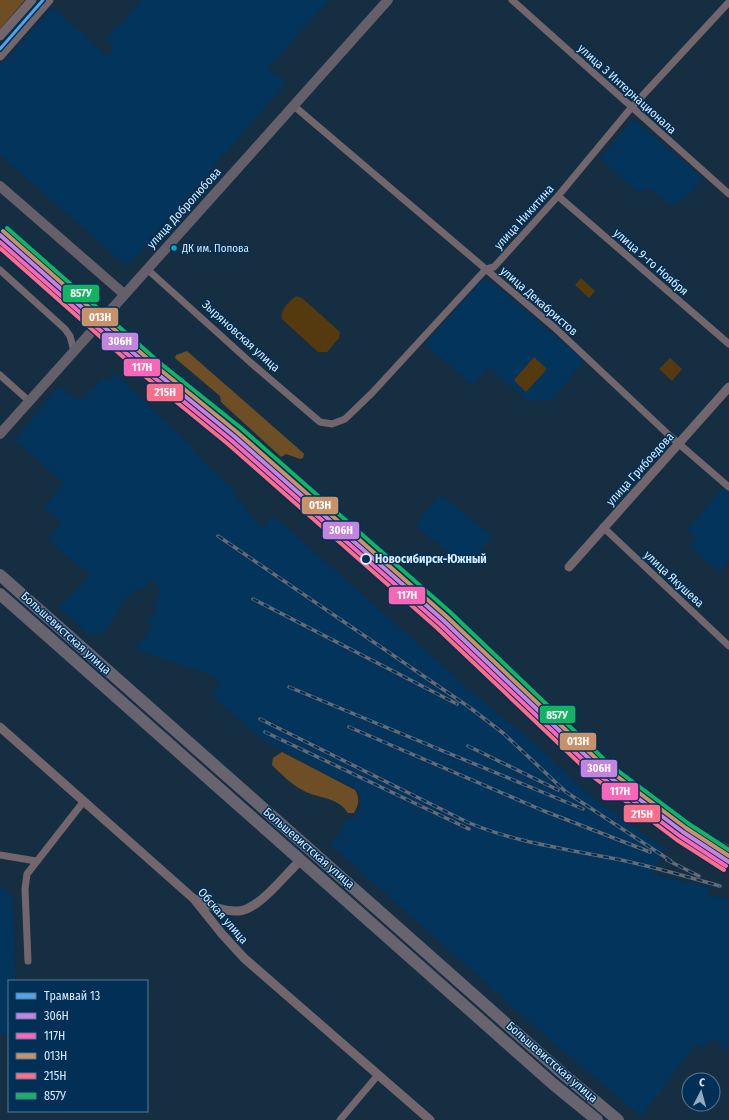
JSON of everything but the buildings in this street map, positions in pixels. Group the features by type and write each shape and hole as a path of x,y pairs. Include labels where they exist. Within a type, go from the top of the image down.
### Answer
{"highway":[{"name":"Большевистская улица","path":"0,575 562,1073 618,1120"},
{"name":"Большевистская улица","path":"0,594 553,1084 597,1120"}],"main road":[{"name":"улица Добролюбова","path":"0,434 388,0"},
{"path":"0,186 124,294"}],"street":[{"path":"0,36 32,0"},
{"path":"0,56 49,0"},
{"name":"улица 3 Интернационала","path":"512,0 631,108 729,194"},
{"name":"улица Никитина","path":"320,422 332,424 345,419 372,393 486,269 494,267 558,196 631,108 729,2"},
{"name":"улица Декабристов","path":"294,106 555,328 679,444 729,487"},
{"name":"улица 9-го Ноября","path":"558,196 729,344"},
{"name":"Зыряновская улица","path":"147,268 250,362 320,422"},
{"path":"0,270 65,329 70,336 74,351"},
{"path":"0,375 29,401"},
{"name":"улица Грибоедова","path":"569,567 729,387"},
{"name":"улица Якушева","path":"603,527 729,646"},
{"name":"Обская улица","path":"0,727 194,899 222,934 244,958 430,1120"},
{"path":"28,960 26,885 29,871 84,802"},
{"path":"0,855 36,861"},
{"path":"194,899 227,910 240,911 253,906 301,860"},
{"path":"340,1120 378,1075"}],"shaded area":[{"path":"0,0 25,0 0,29"},
{"path":"141,0 329,0 268,68 286,83 127,266 0,155 0,67 52,7 108,57 115,48 106,40"},
{"path":"633,119 703,178 684,200 676,201 672,207 649,188 638,192 600,159"},
{"path":"581,278 595,291 589,298 575,285"},
{"path":"482,279 491,282 585,360 551,400 526,400 489,367 473,385 425,344"},
{"path":"297,296 302,298 340,332 339,338 327,352 318,352 282,319 282,312 288,303"},
{"path":"187,351 301,451 304,454 303,458 300,459 286,454 281,457 221,402 220,396 175,358 176,355"},
{"path":"534,357 547,369 526,392 514,380"},
{"path":"670,358 682,369 672,381 659,369"},
{"path":"115,373 234,490 235,495 262,529 271,517 283,524 488,706 525,735 592,797 665,849 652,874 709,887 708,896 729,898 729,1052 712,1038 703,1049 696,1044 641,1116 549,1039 330,844 342,830 345,822 350,818 355,818 361,809 359,790 262,739 213,697 219,680 206,673 143,652 135,646 143,639 153,626 148,621 158,608 154,605 161,596 157,593 161,588 151,580 140,592 136,588 122,603 104,633 87,633 59,608 91,574 65,555 48,538 62,523 44,508 64,483 15,440 59,386 80,402 103,377 107,381"},
{"path":"724,487 729,491 729,560 720,571 689,546 696,538 687,530"},
{"path":"441,495 492,536 466,567 417,527 420,517"},
{"path":"282,752 355,790 358,796 358,801 354,813 348,813 334,801 310,794 295,786 272,765 273,758"},
{"path":"0,885 12,896 16,980 8,980 8,1036 0,1032"}],"railway":[{"path":"218,536 469,707 503,733 566,792 671,861"},
{"path":"253,599 457,704"},
{"path":"289,687 583,809"},
{"path":"260,719 467,822 485,829 520,840 639,864 720,886"},
{"path":"349,727 544,811 650,852"},
{"path":"265,732 469,829"},
{"path":"468,746 558,790"},
{"path":"645,804 687,828 729,847"},
{"path":"667,860 699,876"}],"tram line":[{"name":"13","path":"0,49 43,0"}],"transit line":[{"name":"857У","path":"7,228 160,363 241,428 450,612 609,764 689,824 729,850"},
{"name":"013Н","path":"3,231 157,367 237,432 446,616 606,768 686,828 729,856"},
{"name":"306Н","path":"0,235 154,371 234,436 443,620 603,772 683,832 729,862"},
{"name":"117Н","path":"0,242 151,375 231,440 440,624 600,776 680,836 726,866"},
{"name":"215Н","path":"0,248 147,378 228,444 436,627 596,779 677,840 724,870"}],"place":[{"name":"ДК им. Попова","path":"174,248"},
{"name":"Новосибирск-Южный","path":"366,559"}]}
